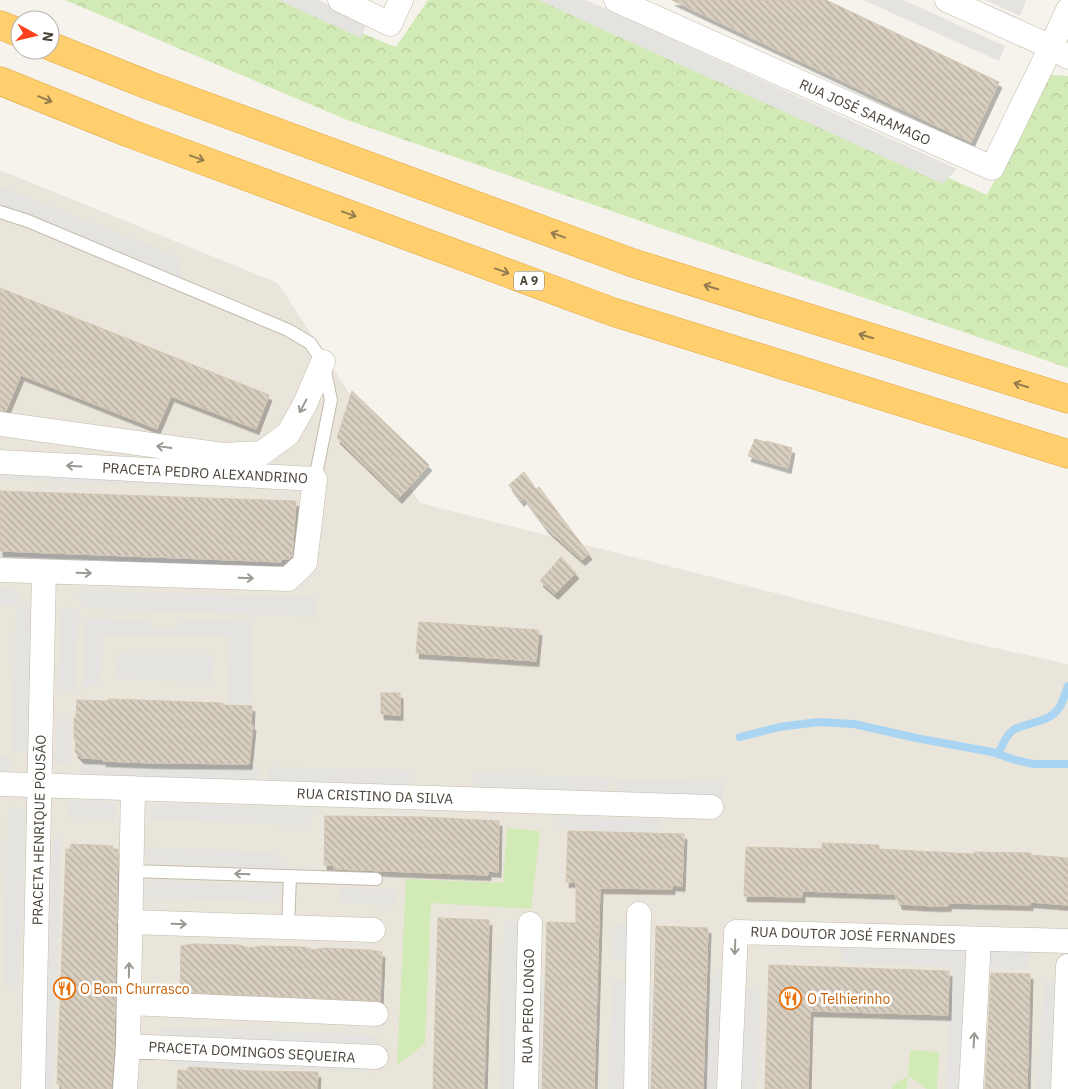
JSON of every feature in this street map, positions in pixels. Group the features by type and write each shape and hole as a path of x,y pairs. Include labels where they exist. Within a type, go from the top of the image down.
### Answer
{"highway":[{"path":"60,50 148,86 633,263 1068,399"},
{"name":"A 9","path":"0,81 138,137 613,312 1068,454"}],"street":[{"path":"340,0 390,24 401,0"},
{"name":"RUA JOSÉ SARAMAGO","path":"616,0 992,168 1060,52"},
{"path":"947,0 1060,52 1068,10"},
{"path":"0,424 223,455 262,453 288,434 305,404 323,362"},
{"name":"PRACETA PEDRO ALEXANDRINO","path":"0,462 314,479 305,563 288,579 0,570"},
{"name":"PRACETA HENRIQUE POUSÃO","path":"33,1089 44,572"},
{"name":"RUA CRISTINO DA SILVA","path":"0,784 711,807"},
{"path":"126,1089 133,788"},
{"path":"636,1089 640,914"},
{"path":"130,922 372,930"},
{"name":"RUA PERO LONGO","path":"526,1089 530,924"},
{"name":"RUA DOUTOR JOSÉ FERNANDES","path":"729,1089 736,932 1068,941"},
{"path":"971,1089 979,939"},
{"path":"1063,1089 1068,966"},
{"path":"129,1003 376,1014"},
{"name":"PRACETA DOMINGOS SEQUEIRA","path":"128,1046 376,1057"}],"lane":[{"path":"0,212 288,330 310,343 323,362 331,400 314,479"},
{"path":"131,871 376,879"},
{"path":"288,927 290,876"}],"shaded area":[{"path":"278,0 318,0 367,23 361,38"},
{"path":"538,0 586,0 957,169 943,184"},
{"path":"863,0 903,0 1005,46 999,61"},
{"path":"985,0 1026,0 1020,16"},
{"path":"0,170 278,283 420,503 964,641 1068,664 1068,1089 0,1089"},
{"path":"0,186 177,256 183,279 0,207"},
{"path":"0,461 257,486 257,489 0,479"},
{"path":"0,551 281,562 281,559 292,560 291,570 0,560"},
{"path":"0,588 14,589 23,599 22,601 13,606 0,606"},
{"path":"77,591 316,597 316,617 82,608"},
{"path":"16,607 34,607 28,752 11,752"},
{"path":"62,607 79,608 75,691 57,690"},
{"path":"86,618 148,620 158,630 170,630 184,619 252,622 250,709 229,705 230,637 103,636 101,682 82,690"},
{"path":"118,654 214,655 213,682 117,679"},
{"path":"59,714 71,714 71,763 55,763 56,731"},
{"path":"0,757 10,757 11,776 0,776"},
{"path":"81,758 103,759 103,762 115,763 116,760 150,763 186,762 208,763 208,765 221,765 221,763 258,765 258,783 80,778"},
{"path":"268,767 410,770 408,789 268,784"},
{"path":"474,773 610,778 608,795 473,792"},
{"path":"616,779 724,782 722,799 616,795"},
{"path":"70,800 113,802 117,804 116,819 69,817"},
{"path":"160,803 314,808 310,826 147,819 152,809"},
{"path":"8,807 26,808 20,985 3,985"},
{"path":"559,816 659,820 657,833 557,829"},
{"path":"53,835 62,839 53,1089 44,1089"},
{"path":"145,847 275,852 287,869 150,863 146,857"},
{"path":"150,881 288,885 272,902 143,897 144,888"},
{"path":"341,888 395,889 395,906 341,903"},
{"path":"504,921 522,921 518,1089 499,1089"},
{"path":"615,925 635,925 633,970 624,960 613,959"},
{"path":"842,945 963,949 967,959 963,1089 946,1089 948,987 952,987 952,967 842,962"},
{"path":"989,950 1030,952 1029,969 987,967"},
{"path":"721,967 716,1089 705,1089 710,979"},
{"path":"537,975 545,983 542,1089 534,1089"},
{"path":"1062,976 1056,1089 1037,1089 1044,982"},
{"path":"612,979 632,980 628,1089 608,1089"},
{"path":"647,980 654,986 651,1089 644,1089"},
{"path":"743,986 761,992 757,1089 740,1089"},
{"path":"160,1027 377,1035 376,1048 158,1039"},
{"path":"164,1053 365,1064 372,1074 365,1072 178,1066"}],"green space":[{"path":"65,0 281,0 396,47 428,0 548,0 987,195 1049,75 1068,76 1068,368 347,120"},
{"path":"507,828 540,831 531,909 431,903 425,1044 397,1065 406,879 503,883"},
{"path":"910,1050 939,1052 937,1089 927,1089 909,1076 906,1089 892,1089 893,1084 908,1076"}],"building":[{"path":"672,0 826,0 999,82 971,142"},
{"path":"0,288 269,395 256,429 171,396 157,429 21,375 6,411 0,411"},
{"path":"352,391 429,465 399,498 337,438"},
{"path":"755,439 792,448 788,468 748,456"},
{"path":"524,472 536,489 539,487 589,554 582,560 546,528 524,498 521,501 509,485"},
{"path":"0,491 296,501 292,556 289,559 281,559 281,562 0,551"},
{"path":"561,557 576,573 555,594 540,581"},
{"path":"419,622 539,630 536,661 416,653"},
{"path":"381,693 400,693 400,715 381,714"},
{"path":"108,699 223,703 223,705 252,706 251,725 253,725 249,764 153,763 81,758 75,752 76,740 74,740 74,718 76,718 77,700 108,701"},
{"path":"325,816 424,817 499,821 498,872 488,871 488,875 334,869 334,865 324,865"},
{"path":"568,831 684,834 682,886 672,885 672,889 600,888 594,1089 542,1089 547,922 576,923 576,882 566,882"},
{"path":"822,843 879,845 879,849 974,854 974,852 1031,853 1031,855 1068,858 1068,905 1030,902 1030,905 949,903 948,906 935,906 899,904 896,894 802,891 802,897 744,896 746,847 822,849"},
{"path":"71,844 113,846 112,849 118,849 114,1045 111,1089 62,1089 62,1085 57,1084 66,849 70,849"},
{"path":"438,918 489,920 484,1089 433,1089"},
{"path":"656,926 708,928 703,1089 651,1089"},
{"path":"193,944 239,945 249,948 261,946 304,947 314,950 324,948 382,952 380,1001 180,992 181,946"},
{"path":"769,965 949,971 948,1015 810,1011 808,1089 765,1089"},
{"path":"991,973 1030,974 1027,1089 985,1089"},
{"path":"188,1067 318,1072 317,1089 177,1089 178,1070 187,1071"}],"waterway":[{"path":"1000,750 1013,730 1050,717 1055,713 1068,686"},
{"path":"740,737 779,727 818,722 854,724 992,752 1033,764 1068,764"}],"place":[{"name":"O Bom Churrasco","path":"64,989"},
{"name":"O Telhierinho","path":"791,999"}]}
